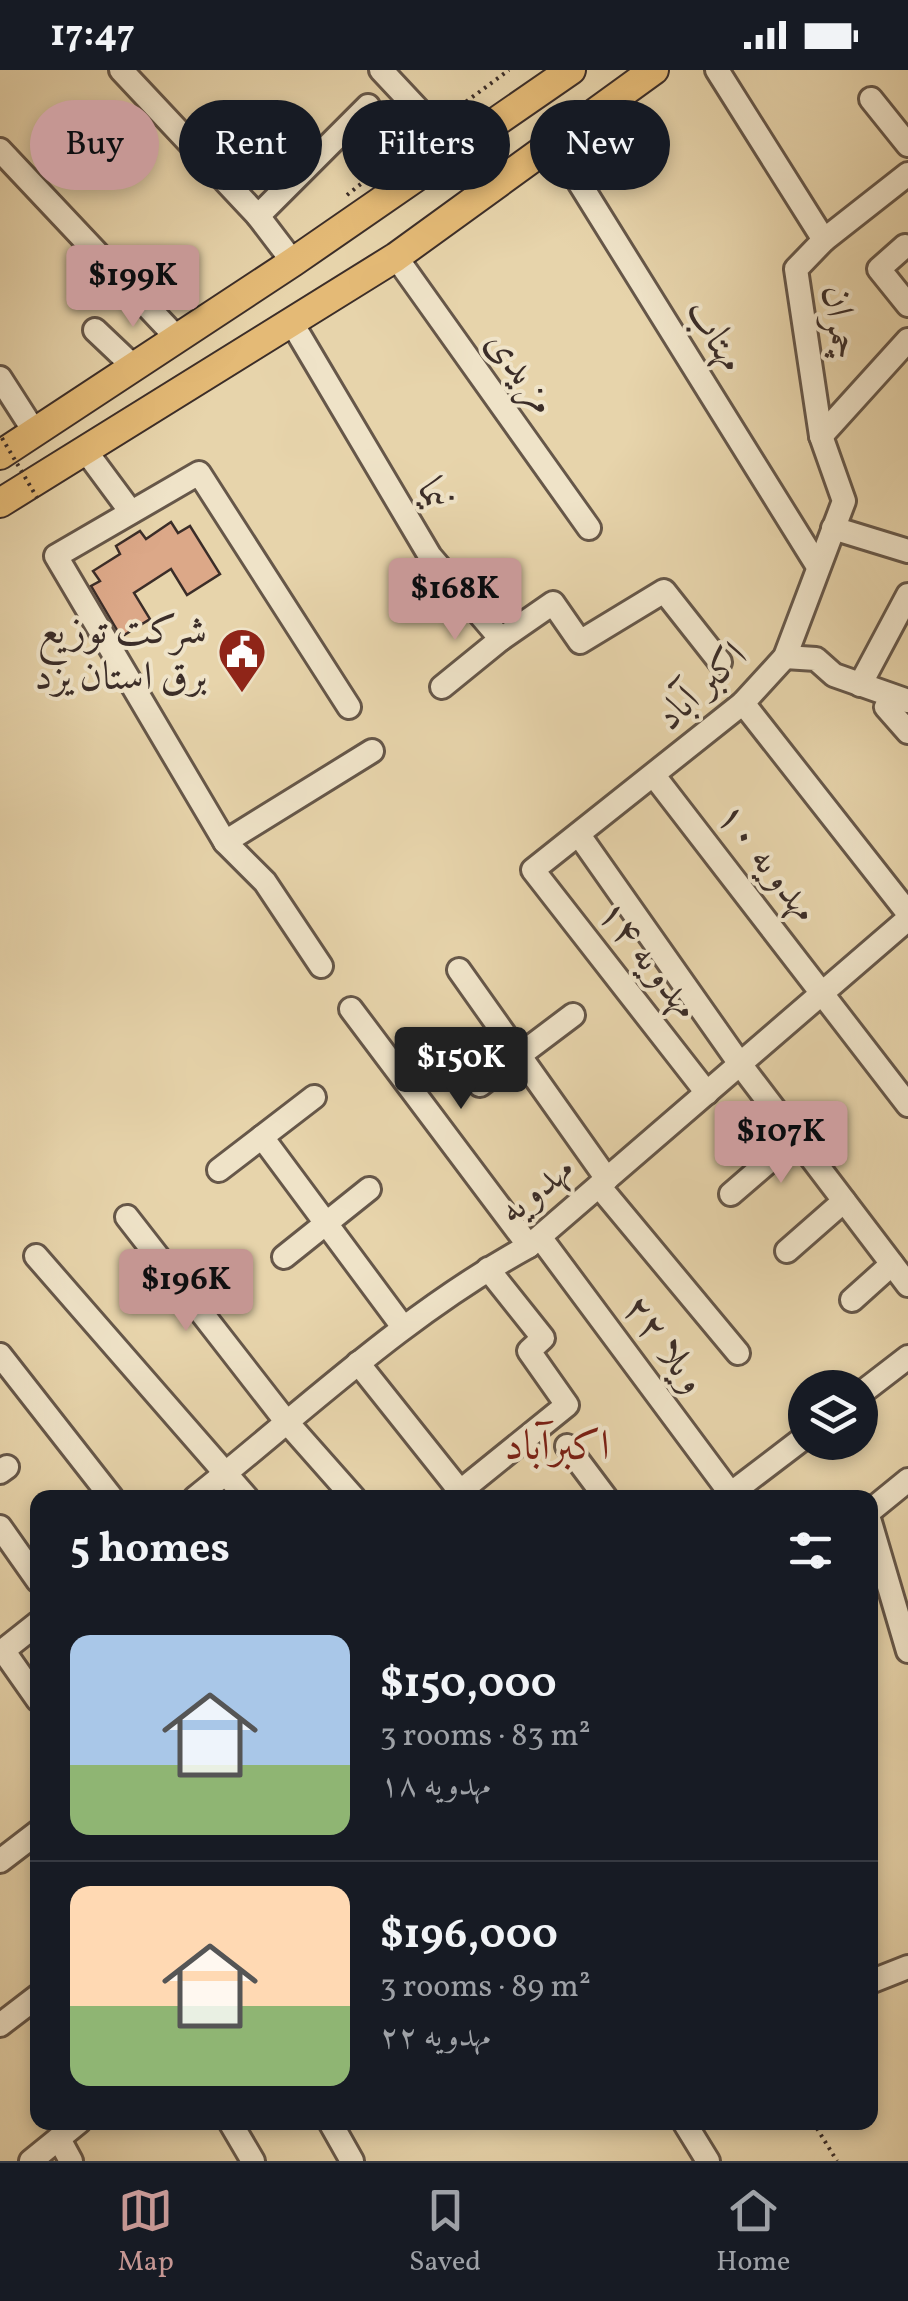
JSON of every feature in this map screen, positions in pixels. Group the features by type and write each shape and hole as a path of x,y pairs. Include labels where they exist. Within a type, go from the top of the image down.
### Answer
{"main road":[{"path":"510,105 535,83 572,70"},
{"path":"612,100 654,70"},
{"path":"0,503 396,257 530,159"},
{"path":"1,447 34,431 134,368 399,190"}],"street":[{"path":"121,70 258,216 293,262"},
{"path":"380,70 409,100"},
{"name":"چمران","path":"718,70 824,240 796,270 821,436 844,501"},
{"path":"871,99 908,145"},
{"path":"258,216 342,132"},
{"path":"0,150 178,339"},
{"path":"824,240 908,174"},
{"name":"مهتاب","path":"584,190 818,565"},
{"path":"905,246 879,269 908,305"},
{"name":"مزیدی","path":"396,257 589,528"},
{"name":"نیما","path":"292,322 430,556 501,639"},
{"path":"95,330 134,368"},
{"path":"821,436 908,340"},
{"path":"0,378 8,408 34,431"},
{"path":"85,450 131,512"},
{"path":"321,966 264,882 225,842 56,556 199,472 349,708"},
{"name":"اکبر آباد","path":"533,870 655,777 743,703 785,657 844,501"},
{"path":"833,528 908,551"},
{"path":"442,687 553,602 580,642 664,591 720,662"},
{"path":"860,685 908,595"},
{"path":"785,657 816,659 834,675 900,698"},
{"path":"900,698 886,706 908,732"},
{"path":"743,703 908,916"},
{"path":"225,842 372,752"},
{"name":"مهدویه ۱۰","path":"655,777 908,1105"},
{"path":"579,836 740,1064 908,1286"},
{"name":"مهدویه ۱۴","path":"533,870 707,1093"},
{"name":"مهدویه","path":"205,1490 403,1327 534,1242 908,916"},
{"path":"459,970 603,1182 738,1353"},
{"name":"ویلا ۲۲","path":"350,1009 725,1490"},
{"path":"480,1084 573,1015"},
{"path":"219,1170 314,1097"},
{"path":"262,1137 403,1327"},
{"path":"731,1194 796,1138"},
{"path":"284,1257 369,1189"},
{"path":"787,1251 844,1201"},
{"path":"127,1217 286,1420 347,1490"},
{"path":"36,1256 240,1490"},
{"path":"852,1300 892,1264"},
{"path":"461,1490 567,1405 528,1352 543,1338 488,1269"},
{"path":"0,1355 106,1490"},
{"path":"878,1380 908,1357"},
{"path":"358,1363 453,1490"},
{"path":"566,1446 591,1490"},
{"path":"738,1490 788,1450"},
{"path":"878,1504 908,1480"},
{"path":"0,1527 30,1570"},
{"path":"878,1537 897,1573 908,1652"},
{"path":"30,1629 2,1652 30,1689"},
{"path":"0,1862 30,1838"},
{"path":"878,1979 908,1967"},
{"path":"0,2025 30,2002"},
{"path":"31,2161 68,2130"},
{"path":"235,2130 253,2161"},
{"path":"335,2130 352,2161"},
{"path":"689,2130 708,2161"},
{"path":"58,2138 71,2161"}],"path":[{"path":"468,100 509,70"},
{"path":"335,205 354,190"},
{"path":"1,447 39,501"},
{"path":"819,2130 836,2161"}],"building":[{"path":"171,522 178,533 190,526 220,574 187,595 171,569 134,593 150,619 121,637 91,586 100,581 93,571 120,554 116,546 140,531 146,539"}],"place":[{"name":"شرکت توزیع برق استان یزد","path":"242,694"}],"district":[{"name":"اکبرآباد","path":"557,1444"}]}
